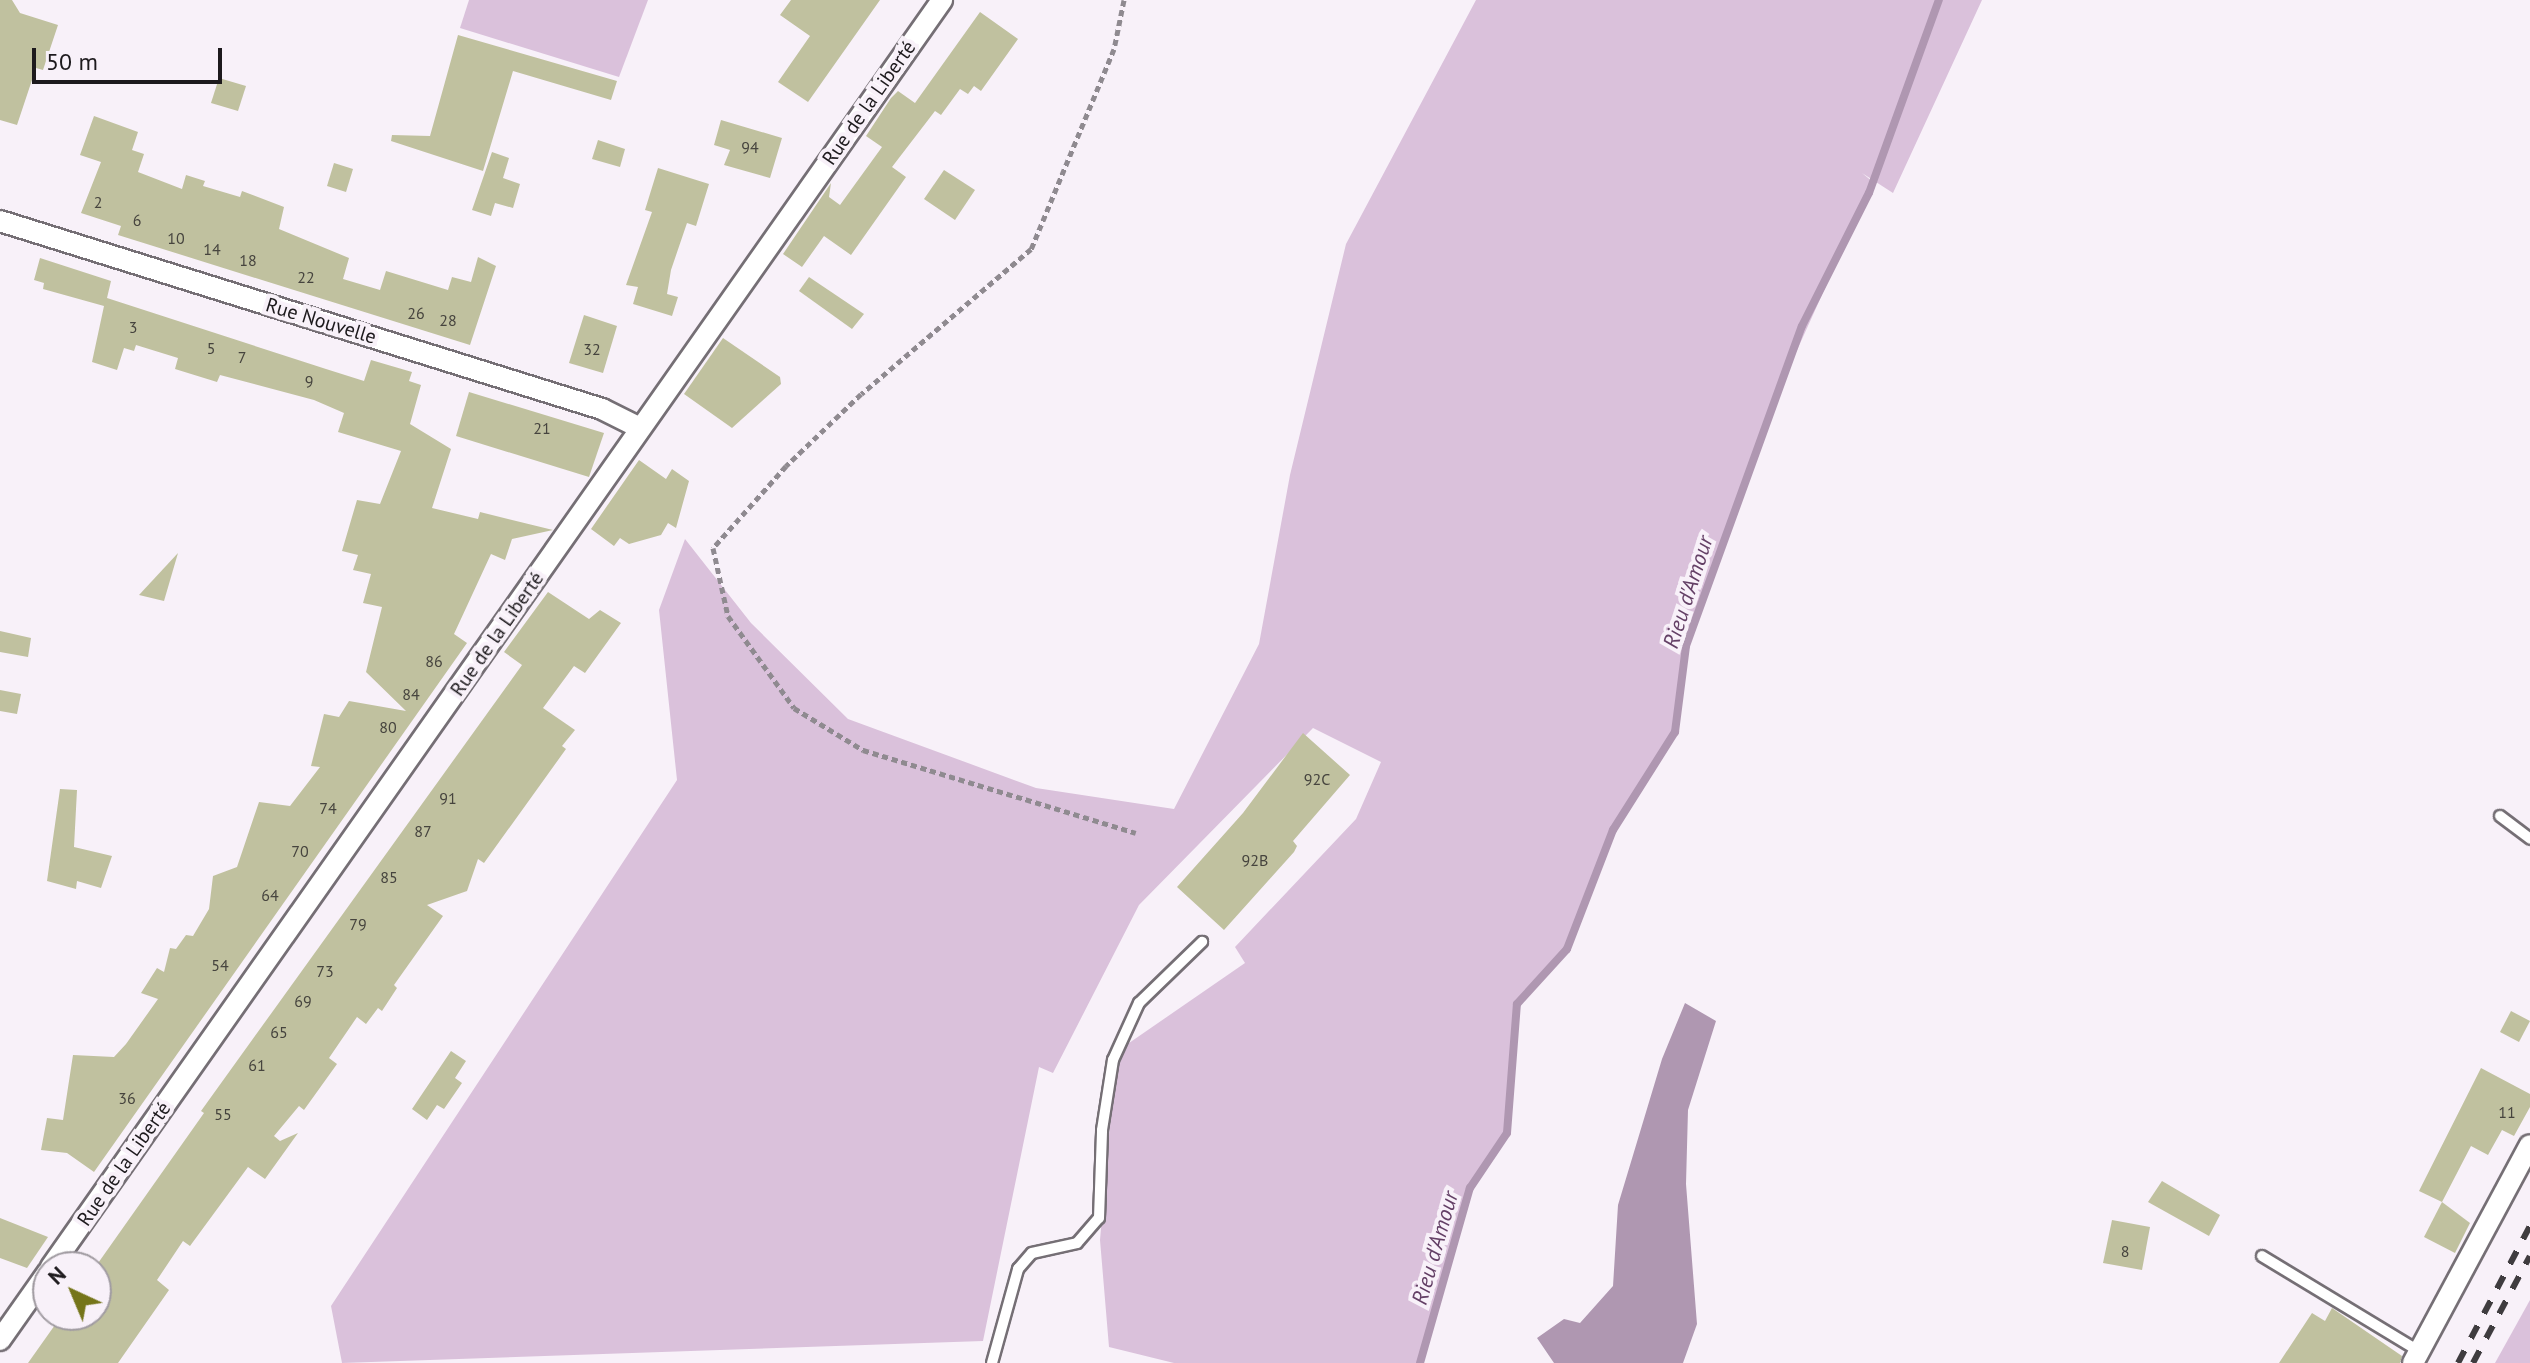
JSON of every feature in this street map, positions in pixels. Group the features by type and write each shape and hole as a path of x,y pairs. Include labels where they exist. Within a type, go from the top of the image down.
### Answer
{"street":[{"name":"Rue de la Liberté","path":"63,1251 942,0"},
{"name":"Rue Nouvelle","path":"0,221 602,409 640,428"},
{"path":"2416,1357 2530,1145"},
{"name":"Rue de la Liberté","path":"0,1340 32,1295"}],"lane":[{"path":"2500,816 2530,839"},
{"path":"992,1363 1018,1269 1032,1253 1077,1243 1099,1218 1102,1130 1113,1060 1139,1003 1202,942"},
{"path":"2262,1256 2416,1357"}],"path":[{"path":"1124,0 1114,49 1031,249 861,394 786,466 713,548 728,616 794,708 863,750 1136,833"}],"shaded area":[{"path":"469,0 648,0 619,77 460,28"},
{"path":"1476,0 1982,0 1893,193 1862,173 1873,182 1784,379 1686,646 1675,732 1610,839 1567,949 1517,1004 1507,1133 1470,1188 1420,1363 1174,1363 1109,1347 1100,1240 1116,1052 1245,963 1235,947 1356,819 1381,762 1313,728 1139,905 1053,1073 1039,1067 983,1341 342,1363 331,1306 677,780 659,610 685,539 751,623 848,719 1036,788 1174,809 1259,644 1290,475 1346,244"},
{"path":"1685,1003 1716,1021 1688,1110 1686,1184 1697,1324 1683,1363 1554,1363 1537,1338 1564,1319 1580,1323 1613,1286 1618,1205 1662,1059"},
{"path":"2530,1300 2530,1363 2495,1363"}],"building":[{"path":"0,0 12,0 20,13 58,25 43,70 36,68 17,125 0,120"},
{"path":"791,0 880,0 808,102 778,82 810,36 780,15"},
{"path":"980,12 1018,39 981,91 974,86 968,94 960,89 941,115 935,111 892,167 906,177 851,255 824,236 802,267 783,254 831,183 829,197 840,205 882,147 866,136 891,98 898,91 915,103"},
{"path":"458,35 617,81 611,100 513,71 483,171 391,141 392,135 430,136"},
{"path":"219,78 246,86 238,111 211,103"},
{"path":"94,116 138,132 132,150 144,154 138,172 182,189 186,175 205,181 203,186 240,197 242,191 284,207 279,229 349,258 343,279 380,290 386,271 448,290 452,277 471,282 478,257 496,266 470,345 118,235 121,226 81,213 101,162 80,155"},
{"path":"721,120 782,138 770,178 724,165 730,150 714,145"},
{"path":"598,140 625,149 620,167 592,159"},
{"path":"492,152 509,158 503,178 520,184 513,208 495,203 491,216 472,210"},
{"path":"334,163 353,169 346,192 327,186"},
{"path":"658,168 709,184 696,226 687,223 671,270 667,294 678,297 672,316 633,304 638,287 626,285 652,212 645,210"},
{"path":"944,170 975,190 955,220 924,199"},
{"path":"40,258 111,281 107,298 364,381 371,360 412,372 409,381 421,385 410,424 451,449 432,508 478,519 480,512 553,530 512,539 505,560 491,554 454,634 467,643 94,1172 67,1153 41,1150 47,1118 63,1120 73,1055 114,1057 126,1044 158,999 141,993 157,968 164,972 170,948 176,949 186,935 193,936 209,909 213,876 237,867 259,802 290,806 320,767 311,766 324,714 339,717 349,701 406,711 366,672 382,607 363,603 371,574 353,570 358,555 342,551 357,500 380,504 401,451 338,432 344,413 314,400 220,375 217,382 175,369 178,358 136,345 134,351 124,348 117,370 92,362 104,306 43,289 44,283 34,280"},
{"path":"809,277 864,314 852,329 799,291"},
{"path":"584,315 617,326 603,373 569,363"},
{"path":"723,338 780,377 781,384 732,428 684,394"},
{"path":"469,392 604,433 589,477 456,436"},
{"path":"639,460 666,479 672,469 689,481 676,528 668,523 661,535 629,544 620,538 614,546 591,529"},
{"path":"178,553 164,601 139,595"},
{"path":"548,592 589,619 600,610 621,623 585,673 574,666 543,708 575,730 562,746 566,749 484,863 478,859 467,891 427,905 443,916 394,985 397,988 382,1011 378,1008 366,1024 357,1017 329,1058 337,1064 304,1110 299,1106 274,1136 280,1141 298,1133 265,1179 248,1167 190,1246 183,1241 157,1280 169,1290 118,1363 28,1363 51,1331 112,1331 112,1251 107,1251 204,1113 201,1111 522,665 504,652"},
{"path":"0,631 31,638 28,657 0,652"},
{"path":"0,690 21,694 17,714 0,711"},
{"path":"1303,733 1350,775 1293,841 1297,846 1294,852 1224,930 1177,887 1243,813"},
{"path":"60,789 77,790 74,847 112,856 101,888 77,881 76,889 47,881"},
{"path":"2511,1011 2530,1021 2519,1042 2500,1032"},
{"path":"451,1051 466,1061 455,1078 462,1083 444,1109 437,1105 427,1120 412,1109"},
{"path":"2481,1068 2530,1094 2530,1107 2514,1136 2502,1130 2488,1155 2471,1146 2442,1202 2419,1191"},
{"path":"2162,1181 2220,1215 2209,1236 2148,1202"},
{"path":"2442,1202 2470,1223 2455,1253 2424,1237"},
{"path":"0,1218 48,1237 39,1251 32,1251 32,1261 27,1268 0,1258"},
{"path":"2112,1220 2150,1227 2142,1270 2103,1263"},
{"path":"2332,1308 2402,1356 2400,1363 2279,1363 2312,1313 2325,1321"}],"waterway":[{"name":"Rieu d'Amour","path":"1420,1363 1470,1188 1507,1133 1517,1004 1567,949 1613,830 1675,732 1686,646 1802,326 1869,193 1939,0"}],"railway":[{"path":"2458,1363 2530,1226"},
{"path":"2473,1363 2530,1256"}]}
